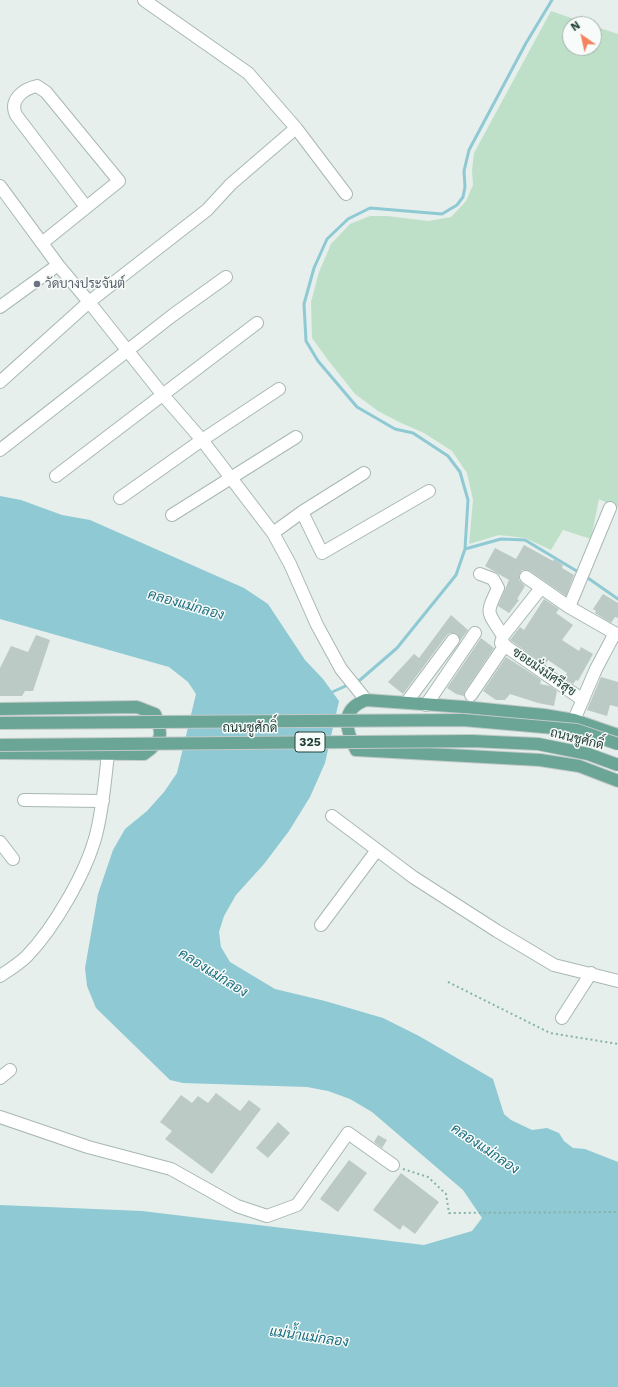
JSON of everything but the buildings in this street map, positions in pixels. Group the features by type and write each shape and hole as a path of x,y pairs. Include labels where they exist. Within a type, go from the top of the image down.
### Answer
{"main road":[{"path":"618,735 574,720 472,707 406,703 362,696 355,704 349,715 347,731 356,750 540,760 579,766 618,781"},
{"path":"0,709 137,707 155,714 161,730 156,746 144,754 1,752"},
{"name":"ถนนชูศักดิ์","path":"0,723 464,720 577,730 618,744"},
{"name":"ถนนชูศักดิ์","path":"1,752 472,741 538,744 588,754 618,765"}],"street":[{"path":"144,0 248,73 296,128 346,194"},
{"path":"42,243 119,181 46,92 37,86 30,88 20,94 16,99 14,106 16,115 86,207"},
{"path":"0,382 89,302 207,210 231,184 296,128"},
{"path":"0,186 58,266 89,302 126,351 202,440 273,534 290,564 317,625 341,669 362,696"},
{"path":"0,306 58,266"},
{"path":"0,450 173,315 226,277"},
{"path":"56,476 257,323"},
{"path":"120,498 202,440 279,389"},
{"path":"172,515 296,437"},
{"path":"273,534 302,512 364,473"},
{"path":"302,512 322,553 429,491"},
{"path":"569,606 588,564 610,508"},
{"path":"471,695 504,640 489,616 488,610 498,588 493,579 480,574"},
{"name":"ซอยมั่งมีศรีสุข","path":"526,577 569,606 616,634 596,669 574,720"},
{"name":"ซอยมั่งมีศรีสุข","path":"541,588 504,640 583,700"},
{"path":"426,705 475,633"},
{"path":"406,703 453,640"},
{"path":"0,976 26,956 57,918 80,875 96,836 103,801 108,754"},
{"path":"24,800 103,801"},
{"path":"332,816 413,877 497,931 554,965 591,973 618,981"},
{"path":"0,842 12,859"},
{"path":"321,925 377,850"},
{"path":"562,1018 591,973"},
{"path":"0,1078 10,1070"},
{"path":"0,1117 88,1147 171,1169 237,1206 267,1216 297,1204 348,1133 393,1165"}],"path":[{"path":"448,982 550,1033 618,1044"},
{"path":"393,1165 428,1177 446,1194 449,1212 618,1212"}],"green space":[{"path":"551,11 566,16 562,16 562,56 602,56 602,29 618,34 618,508 599,499 591,539 563,530 551,550 525,538 499,535 469,544 473,500 467,473 452,451 424,433 378,411 355,394 312,338 311,302 319,272 331,244 350,224 370,216 387,216 428,221 451,217 466,201 473,185 472,170 474,153"}],"water":[{"path":"0,496 21,500 62,515 90,520 244,588 268,604 305,660 323,679 339,701 325,763 310,797 289,831 264,864 236,895 224,916 219,932 221,947 230,962 275,989 325,1001 383,1018 419,1036 493,1079 504,1114 511,1120 532,1130 547,1128 559,1133 564,1141 573,1148 585,1149 618,1162 618,1387 0,1387 0,1205 142,1211 424,1245 472,1231 482,1218 463,1190 372,1112 350,1099 328,1091 307,1087 183,1083 170,1080 96,1008 87,986 85,968 98,894 113,850 125,829 147,811 164,792 177,773 196,694 188,682 169,667 0,619"}],"waterway":[{"path":"355,682 360,680 397,648 456,575 465,549 468,500 460,472 448,456 413,433 395,429 357,407 318,361 306,341 304,304 314,268 327,239 348,219 370,208 442,214 457,205 463,197 465,187 464,171 469,150 526,43 552,0"},
{"path":"465,549 501,539 525,540 580,573"},
{"path":"585,576 618,599"},
{"path":"330,693 350,684"}],"place":[{"name":"วัดบางประจันต์","path":"37,284"}],"water label":[{"name":"คลองแม่กลอง","path":"186,605"},
{"name":"คลองแม่กลอง","path":"213,973"},
{"name":"คลองแม่กลอง","path":"485,1149"},
{"name":"แม่น้ำแม่กลอง","path":"309,1337"}]}
